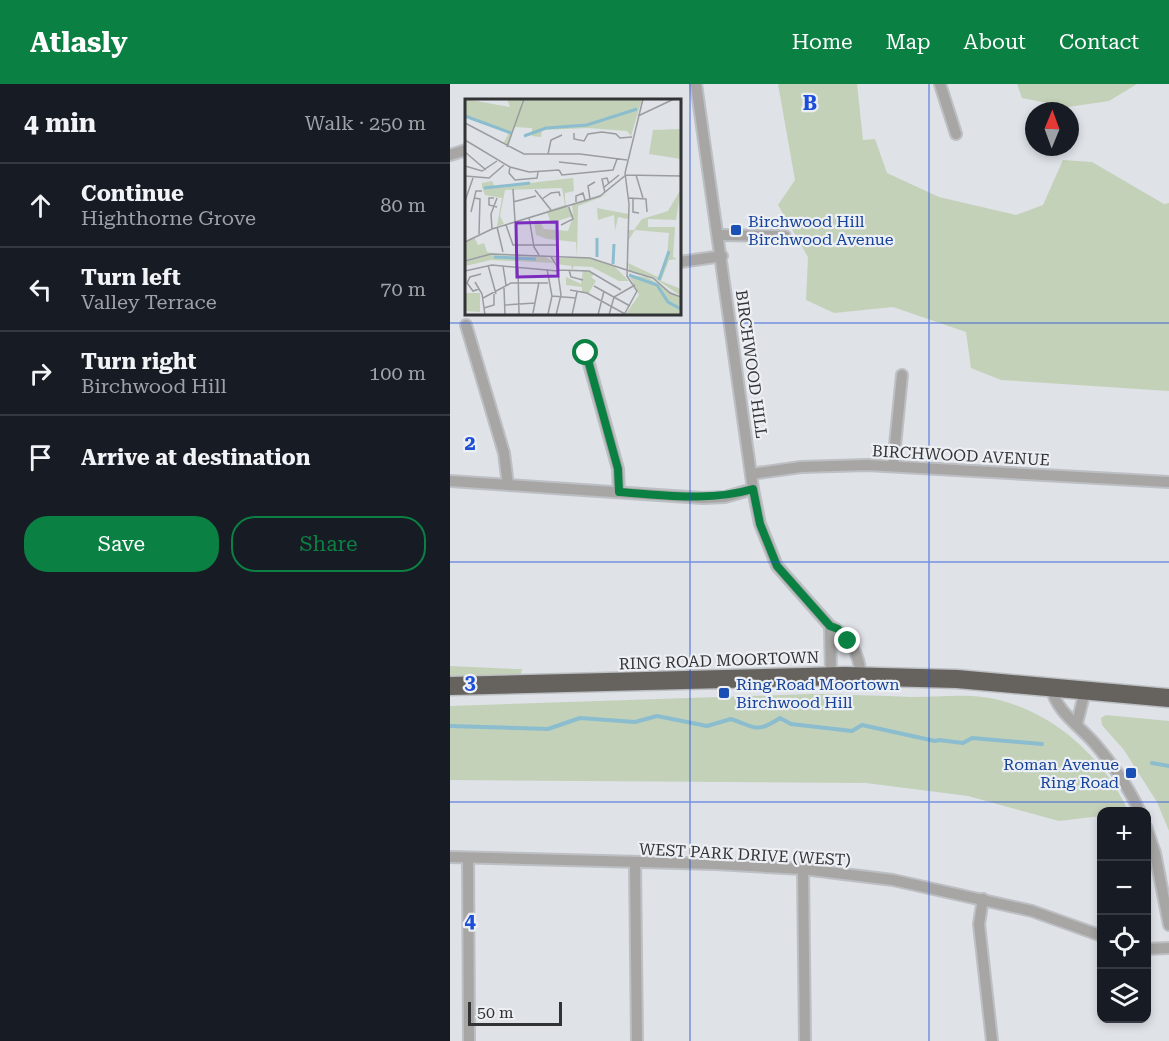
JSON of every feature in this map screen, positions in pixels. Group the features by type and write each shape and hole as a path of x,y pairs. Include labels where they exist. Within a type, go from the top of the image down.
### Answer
{"highway":[{"name":"RING ROAD MOORTOWN","path":"450,686 861,676 957,679 1169,698"}],"street":[{"name":"BIRCHWOOD HILL","path":"696,84 753,489 760,524 777,566 830,626 838,629 855,650 861,676"},
{"path":"940,84 956,134"},
{"path":"450,155 465,150"},
{"path":"719,235 784,236"},
{"path":"681,262 722,256"},
{"path":"466,325 504,453 508,485"},
{"path":"586,353 618,469 619,492"},
{"path":"893,466 902,375"},
{"name":"BIRCHWOOD AVENUE","path":"751,474 837,465 893,466 1169,482"},
{"path":"450,481 703,498 753,489"},
{"path":"830,626 831,676"},
{"path":"1051,687 1053,696 1063,712 1077,723 1098,747 1138,807"},
{"path":"1077,723 1085,691"},
{"path":"1151,842 1169,925"},
{"name":"WEST PARK DRIVE (WEST)","path":"450,857 635,862 803,870 893,880 1032,911 1097,935"},
{"path":"468,859 468,1041"},
{"path":"635,862 638,1041"},
{"path":"803,870 804,1041"},
{"path":"983,899 979,924 992,1041"},
{"path":"1151,949 1169,948"}],"green space":[{"path":"778,84 857,84 863,140 875,139 887,173 939,197 1016,215 1043,205 1063,160 1092,162 1164,204 1169,203 1169,391 1001,380 971,368 966,332 893,307 834,313 806,300 808,257 778,205 795,180"},
{"path":"1017,84 1137,84 1109,101 1079,105 1079,102 1042,102 1022,98"},
{"path":"450,666 522,669 520,678 450,678"},
{"path":"811,694 972,696 1021,707 1065,732 1102,768 1126,807 1097,807 1097,816 1059,821 968,796 866,783 450,780 450,706"},
{"path":"1106,715 1169,721 1169,831 1157,802 1124,750 1102,725 1101,718"}],"waterway":[{"path":"450,726 548,729 580,718 635,722 657,716 707,726 731,719 760,727 780,718 791,724 852,731 862,725 935,741 963,743 972,738 1042,744"},
{"path":"1152,763 1169,766"}],"place":[{"name":"Birchwood Hill Birchwood Avenue","path":"736,230"},
{"name":"Ring Road Moortown Birchwood Hill","path":"724,693"},
{"name":"Roman Avenue Ring Road","path":"1131,773"}],"route":[{"path":"586,353 618,469 619,492 703,498 753,489 760,524 777,566 830,626 838,629 848,641"}]}
